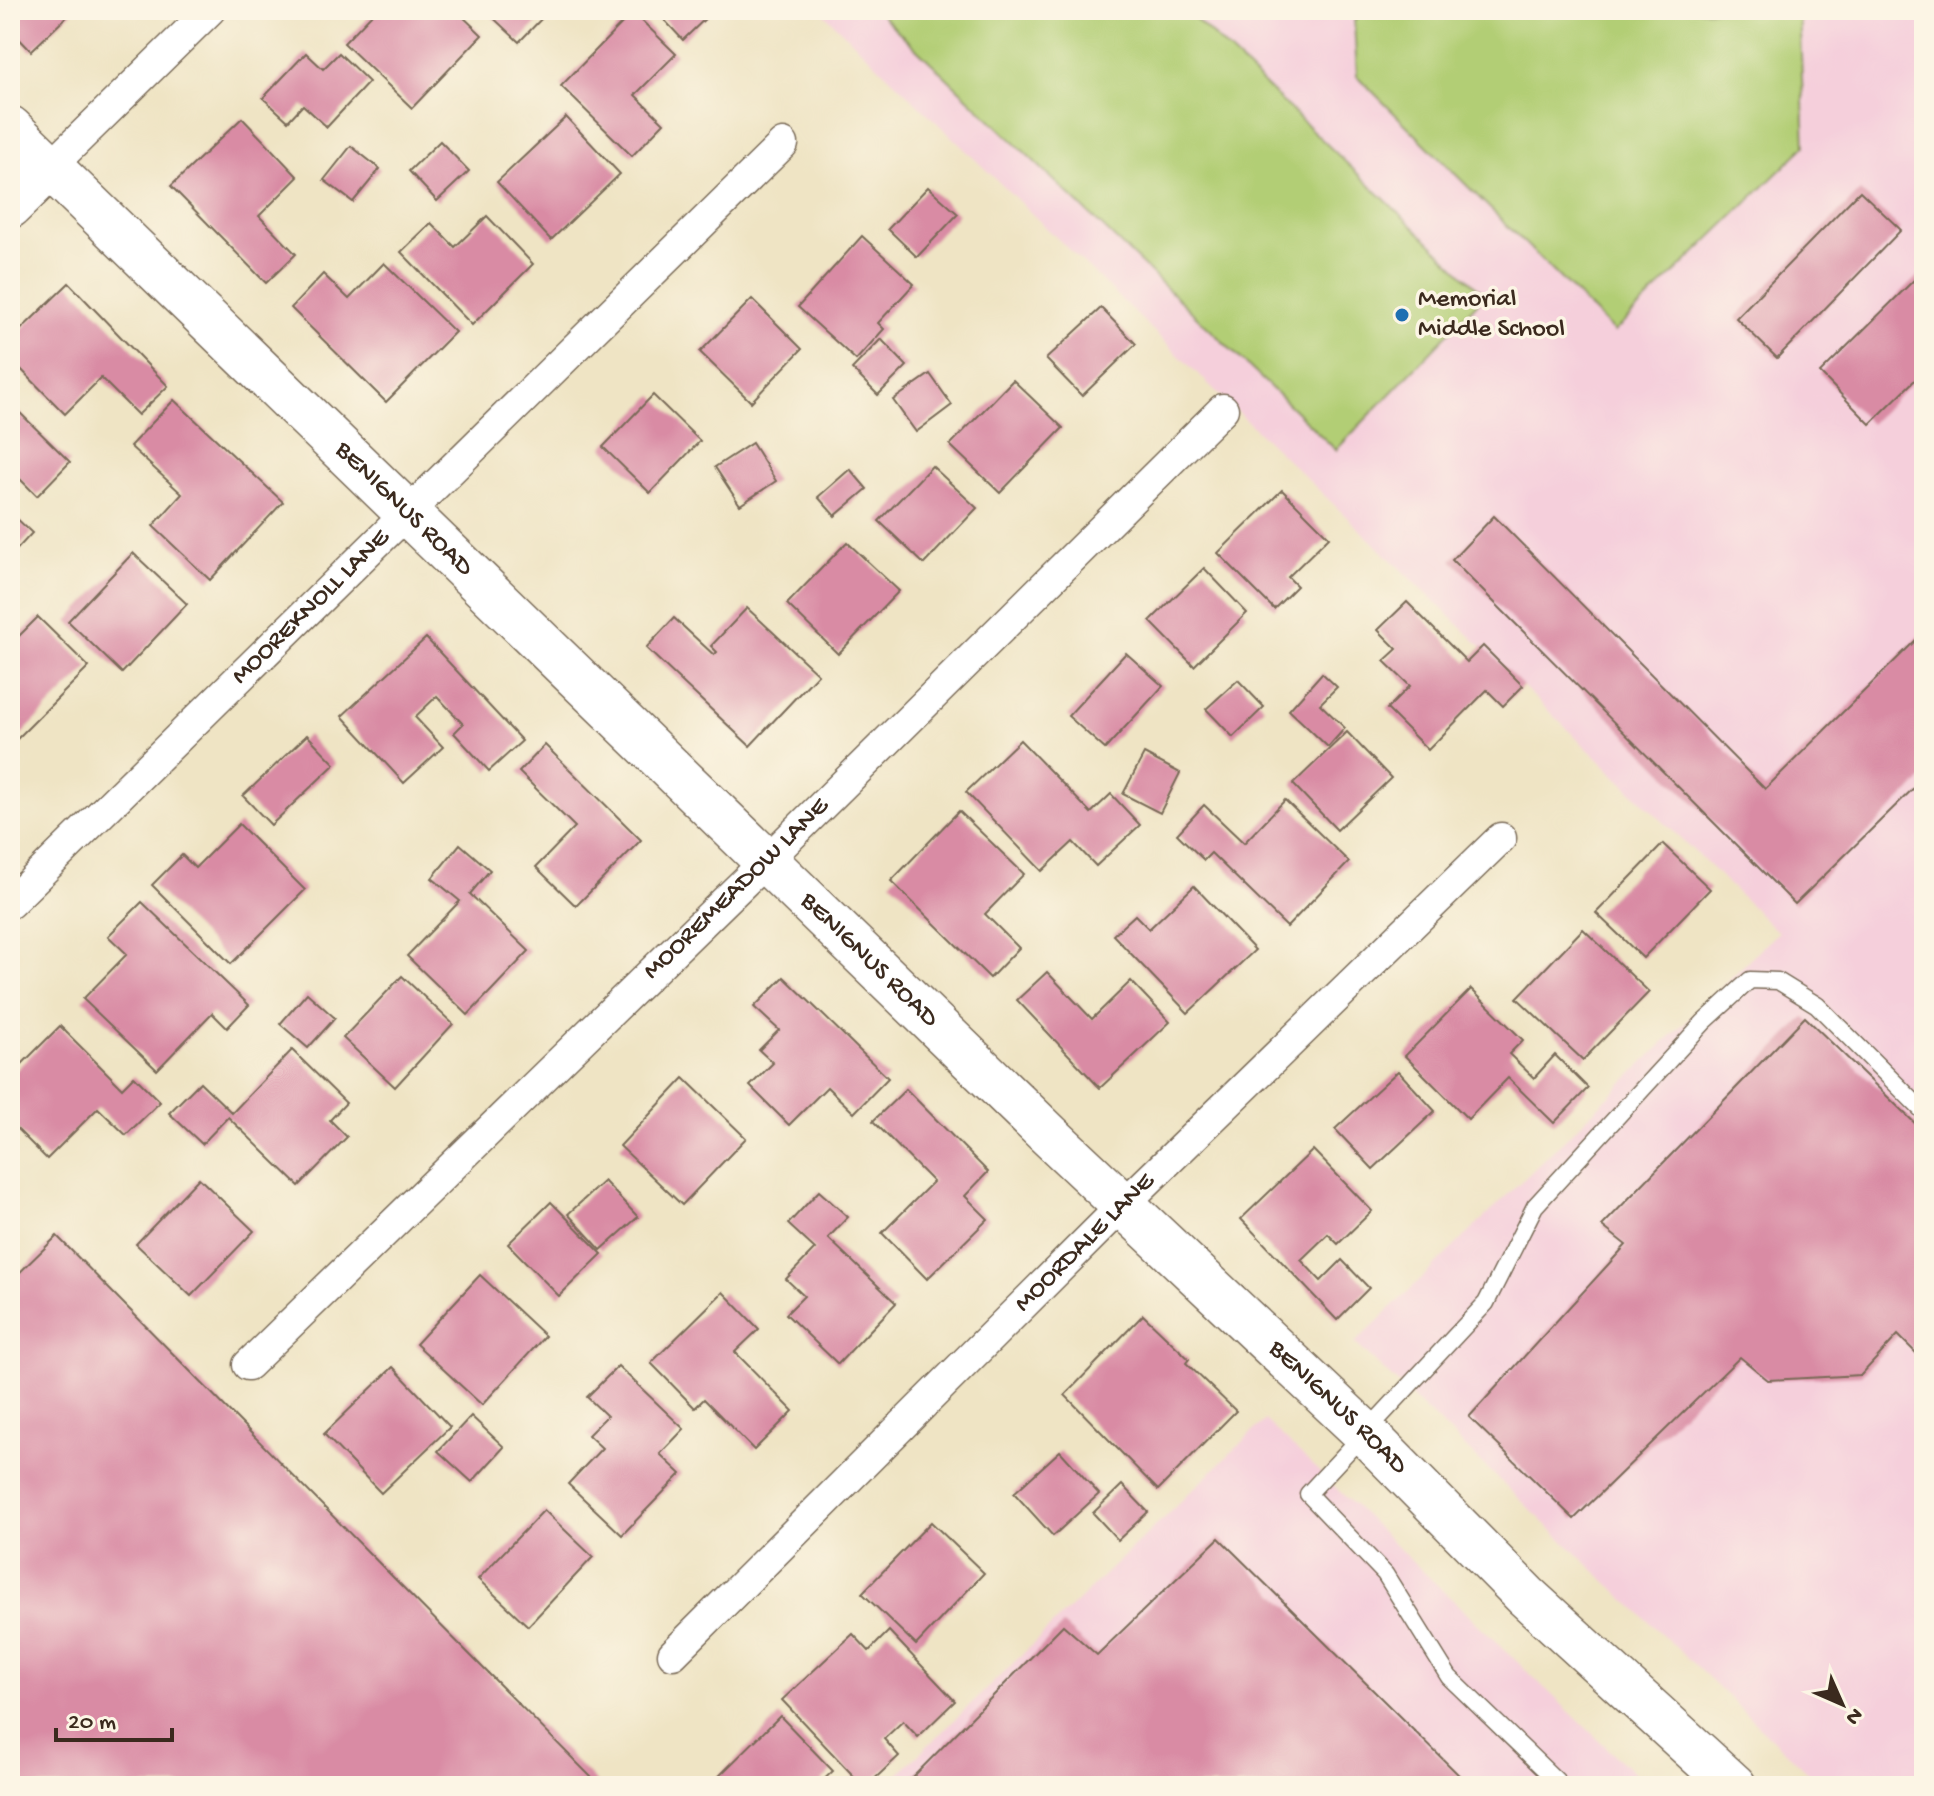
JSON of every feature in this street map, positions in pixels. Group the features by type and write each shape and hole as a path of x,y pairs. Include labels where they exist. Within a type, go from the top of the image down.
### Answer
{"street":[{"path":"10,206 210,10"},
{"name":"BENIGNUS ROAD","path":"10,128 1123,1205 1366,1434 1526,1596 1734,1786"},
{"name":"MOOREKNOLL LANE","path":"10,903 783,144"},
{"name":"MOOREMEADOW LANE","path":"248,1365 766,861 1223,409"},
{"name":"MOORDALE LANE","path":"673,1654 1123,1205 1501,838"}],"lane":[{"path":"1562,1786 1449,1677 1385,1574 1308,1494 1486,1303 1535,1206 1704,1022 1750,980 1778,981 1817,1005 1924,1112"}],"shaded area":[{"path":"820,10 1924,10 1924,1786 1822,1786 1355,1343 1778,932"},
{"path":"1265,1420 1647,1786 886,1786"}],"green space":[{"path":"876,10 1186,10 1485,295 1336,450"},
{"path":"1366,10 1799,10 1805,146 1614,332 1357,76 1354,21"}],"building":[{"path":"10,10 74,10 31,51 10,29"},
{"path":"376,10 456,10 482,35 412,108 344,43"},
{"path":"485,10 542,10 546,14 519,42"},
{"path":"655,10 714,10 683,40"},
{"path":"633,12 676,54 635,95 664,123 632,156 561,86"},
{"path":"306,53 323,69 339,53 369,82 327,127 303,105 288,121 263,98"},
{"path":"566,117 620,174 551,240 497,182"},
{"path":"242,118 298,177 259,216 296,254 266,283 171,186"},
{"path":"440,141 469,171 437,201 409,171"},
{"path":"351,146 380,169 353,202 324,180"},
{"path":"928,187 958,214 917,257 888,229"},
{"path":"1860,191 1901,230 1777,358 1736,318"},
{"path":"487,216 533,264 472,325 401,252 431,223 455,247"},
{"path":"862,236 914,284 878,323 884,329 856,360 798,307"},
{"path":"384,263 455,332 386,402 291,308 323,274 349,299"},
{"path":"1924,270 1924,371 1870,424 1820,373"},
{"path":"69,283 168,386 138,415 101,378 65,414 10,358 10,340"},
{"path":"752,299 802,349 751,402 700,352"},
{"path":"1101,308 1136,344 1082,396 1046,359"},
{"path":"881,339 907,366 878,395 852,369"},
{"path":"930,374 952,405 916,432 893,400"},
{"path":"1013,380 1063,428 1000,493 950,445"},
{"path":"653,395 700,441 650,493 603,447"},
{"path":"174,400 283,502 210,580 153,526 182,494 130,446"},
{"path":"10,403 70,462 37,496 10,469"},
{"path":"752,443 776,481 740,505 715,467"},
{"path":"932,466 977,508 924,564 879,521"},
{"path":"850,469 867,489 835,516 818,497"},
{"path":"1282,490 1329,537 1288,577 1297,586 1274,609 1218,553"},
{"path":"10,512 32,533 10,557"},
{"path":"1494,516 1765,789 1924,632 1924,778 1795,904 1452,560"},
{"path":"847,542 899,591 838,654 787,604"},
{"path":"133,553 187,604 122,673 68,621"},
{"path":"1204,568 1247,613 1194,666 1150,621"},
{"path":"1407,602 1467,662 1483,646 1523,686 1503,706 1487,690 1428,750 1387,709 1410,686 1384,661 1397,649 1378,630"},
{"path":"747,608 818,674 750,746 646,648 674,618 714,655 717,652 711,646"},
{"path":"38,617 89,667 10,746 10,645"},
{"path":"426,638 522,741 489,771 454,733 463,724 437,696 415,717 443,747 404,783 342,716"},
{"path":"1126,653 1163,686 1105,749 1068,716"},
{"path":"1322,673 1337,687 1320,704 1345,728 1328,747 1289,710"},
{"path":"1238,680 1264,707 1233,737 1206,709"},
{"path":"1347,732 1391,778 1337,830 1293,784"},
{"path":"307,735 335,764 271,825 243,796"},
{"path":"1020,740 1091,813 1111,794 1140,825 1096,866 1073,842 1042,871 966,792"},
{"path":"545,745 641,840 576,906 536,867 575,827 519,772"},
{"path":"1144,754 1180,773 1160,813 1123,794"},
{"path":"1285,800 1349,862 1287,927 1211,853 1204,860 1177,834 1204,805 1244,843"},
{"path":"959,811 1024,874 985,914 1019,948 990,978 891,881"},
{"path":"239,824 305,890 231,964 152,885 182,855 195,868"},
{"path":"460,844 490,870 470,894 529,951 468,1015 407,956 460,901 432,878"},
{"path":"1663,844 1710,889 1643,958 1596,913"},
{"path":"1194,886 1255,950 1188,1013 1113,935 1135,915 1149,929"},
{"path":"142,902 249,1005 227,1028 212,1013 157,1070 83,999 127,954 108,936"},
{"path":"1583,929 1649,992 1583,1060 1517,998"},
{"path":"1047,972 1092,1019 1131,981 1170,1022 1100,1088 1017,1000"},
{"path":"402,976 453,1024 395,1087 343,1038"},
{"path":"784,977 888,1078 854,1113 827,1087 789,1125 750,1086 773,1063 759,1050 779,1030 754,1007"},
{"path":"1471,989 1523,1040 1509,1054 1534,1078 1555,1055 1588,1088 1554,1123 1508,1078 1468,1119 1405,1056"},
{"path":"307,993 335,1018 308,1048 280,1024"},
{"path":"1805,1017 1924,1132 1924,1361 1898,1335 1861,1375 1768,1380 1740,1357 1574,1519 1469,1417 1626,1245 1602,1226"},
{"path":"60,1026 122,1088 134,1076 160,1102 126,1135 98,1108 47,1159 10,1122 10,1076"},
{"path":"292,1050 346,1103 330,1120 347,1137 299,1186 228,1117 202,1144 169,1113 200,1082 232,1113"},
{"path":"1398,1071 1435,1111 1373,1169 1335,1129"},
{"path":"684,1078 746,1138 682,1205 620,1146"},
{"path":"906,1089 988,1172 965,1196 988,1219 927,1279 882,1233 933,1182 873,1121"},
{"path":"1313,1150 1372,1211 1338,1244 1328,1234 1301,1260 1321,1281 1342,1260 1369,1288 1337,1320 1241,1219"},
{"path":"199,1178 254,1231 191,1296 136,1244"},
{"path":"604,1181 638,1217 601,1250 568,1214"},
{"path":"819,1191 848,1217 828,1238 896,1303 838,1364 786,1314 804,1296 786,1279 815,1249 788,1224"},
{"path":"551,1202 602,1254 559,1296 508,1244"},
{"path":"57,1236 600,1786 10,1786 10,1282"},
{"path":"480,1275 545,1336 482,1405 416,1344"},
{"path":"723,1292 759,1329 735,1352 793,1411 754,1450 704,1399 695,1408 651,1363"},
{"path":"1143,1315 1189,1359 1186,1363 1236,1411 1158,1490 1065,1395"},
{"path":"618,1366 684,1429 660,1454 681,1474 622,1535 568,1484 602,1448 588,1435 607,1416 587,1397"},
{"path":"393,1367 450,1427 381,1493 324,1434"},
{"path":"471,1416 504,1447 472,1482 438,1451"},
{"path":"1060,1451 1099,1494 1053,1536 1014,1493"},
{"path":"1122,1485 1148,1512 1118,1540 1093,1513"},
{"path":"544,1510 593,1557 528,1626 478,1579"},
{"path":"931,1522 984,1573 916,1645 862,1593"},
{"path":"1219,1538 1470,1786 904,1786 1063,1625 1097,1655"},
{"path":"889,1631 955,1701 918,1737 903,1721 884,1739 899,1756 867,1786 863,1786 782,1700 853,1634 869,1651"},
{"path":"780,1716 833,1771 817,1786 709,1786"}],"place":[{"name":"Memorial Middle School","path":"1402,315"}]}
